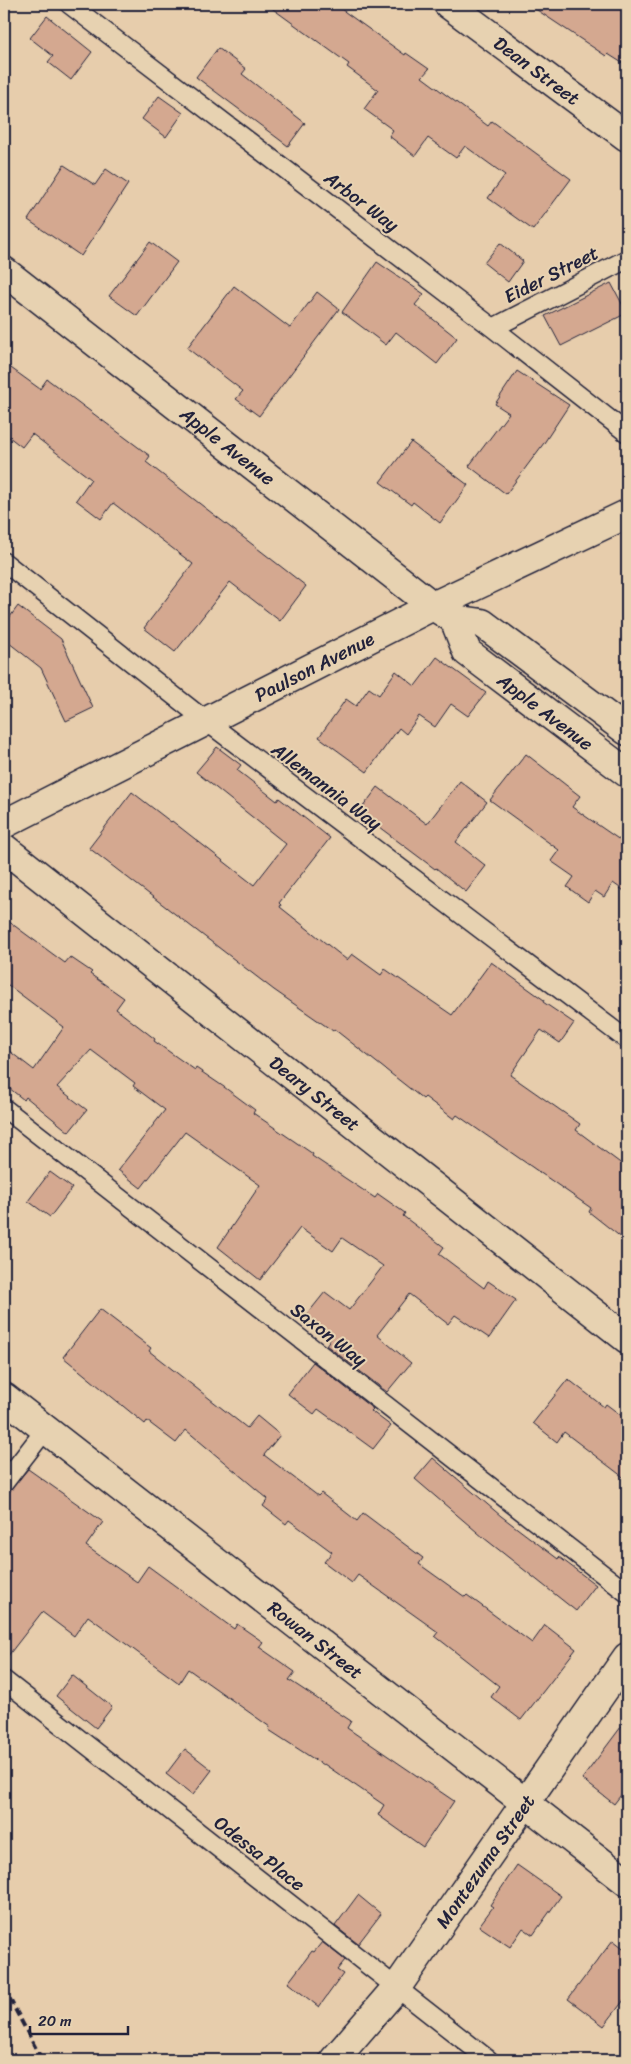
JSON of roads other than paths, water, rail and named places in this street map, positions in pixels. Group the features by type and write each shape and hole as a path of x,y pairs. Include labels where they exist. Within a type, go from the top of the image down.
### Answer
{"street":[{"name":"Dean Street","path":"448,4 627,137"},
{"name":"Apple Avenue","path":"4,271 443,612 468,652 627,773"},
{"name":"Paulson Avenue","path":"4,824 206,721 443,612 627,514"},
{"name":"Apple Avenue","path":"443,612 482,623 627,731"},
{"name":"Deary Street","path":"4,848 627,1339"},
{"name":"Rowan Street","path":"4,1397 627,1882"},
{"name":"Montezuma Street","path":"334,2060 396,1987 627,1657"}],"lane":[{"name":"Arbor Way","path":"69,4 494,328 627,433"},
{"name":"Eider Street","path":"494,328 627,259"},
{"name":"Allemannia Way","path":"4,562 206,721 627,1040"},
{"name":"Saxon Way","path":"4,1108 627,1593"},
{"path":"4,1483 46,1430"},
{"name":"Odessa Place","path":"4,1680 489,2060"}],"railway":[{"path":"4,1988 42,2060"}]}
